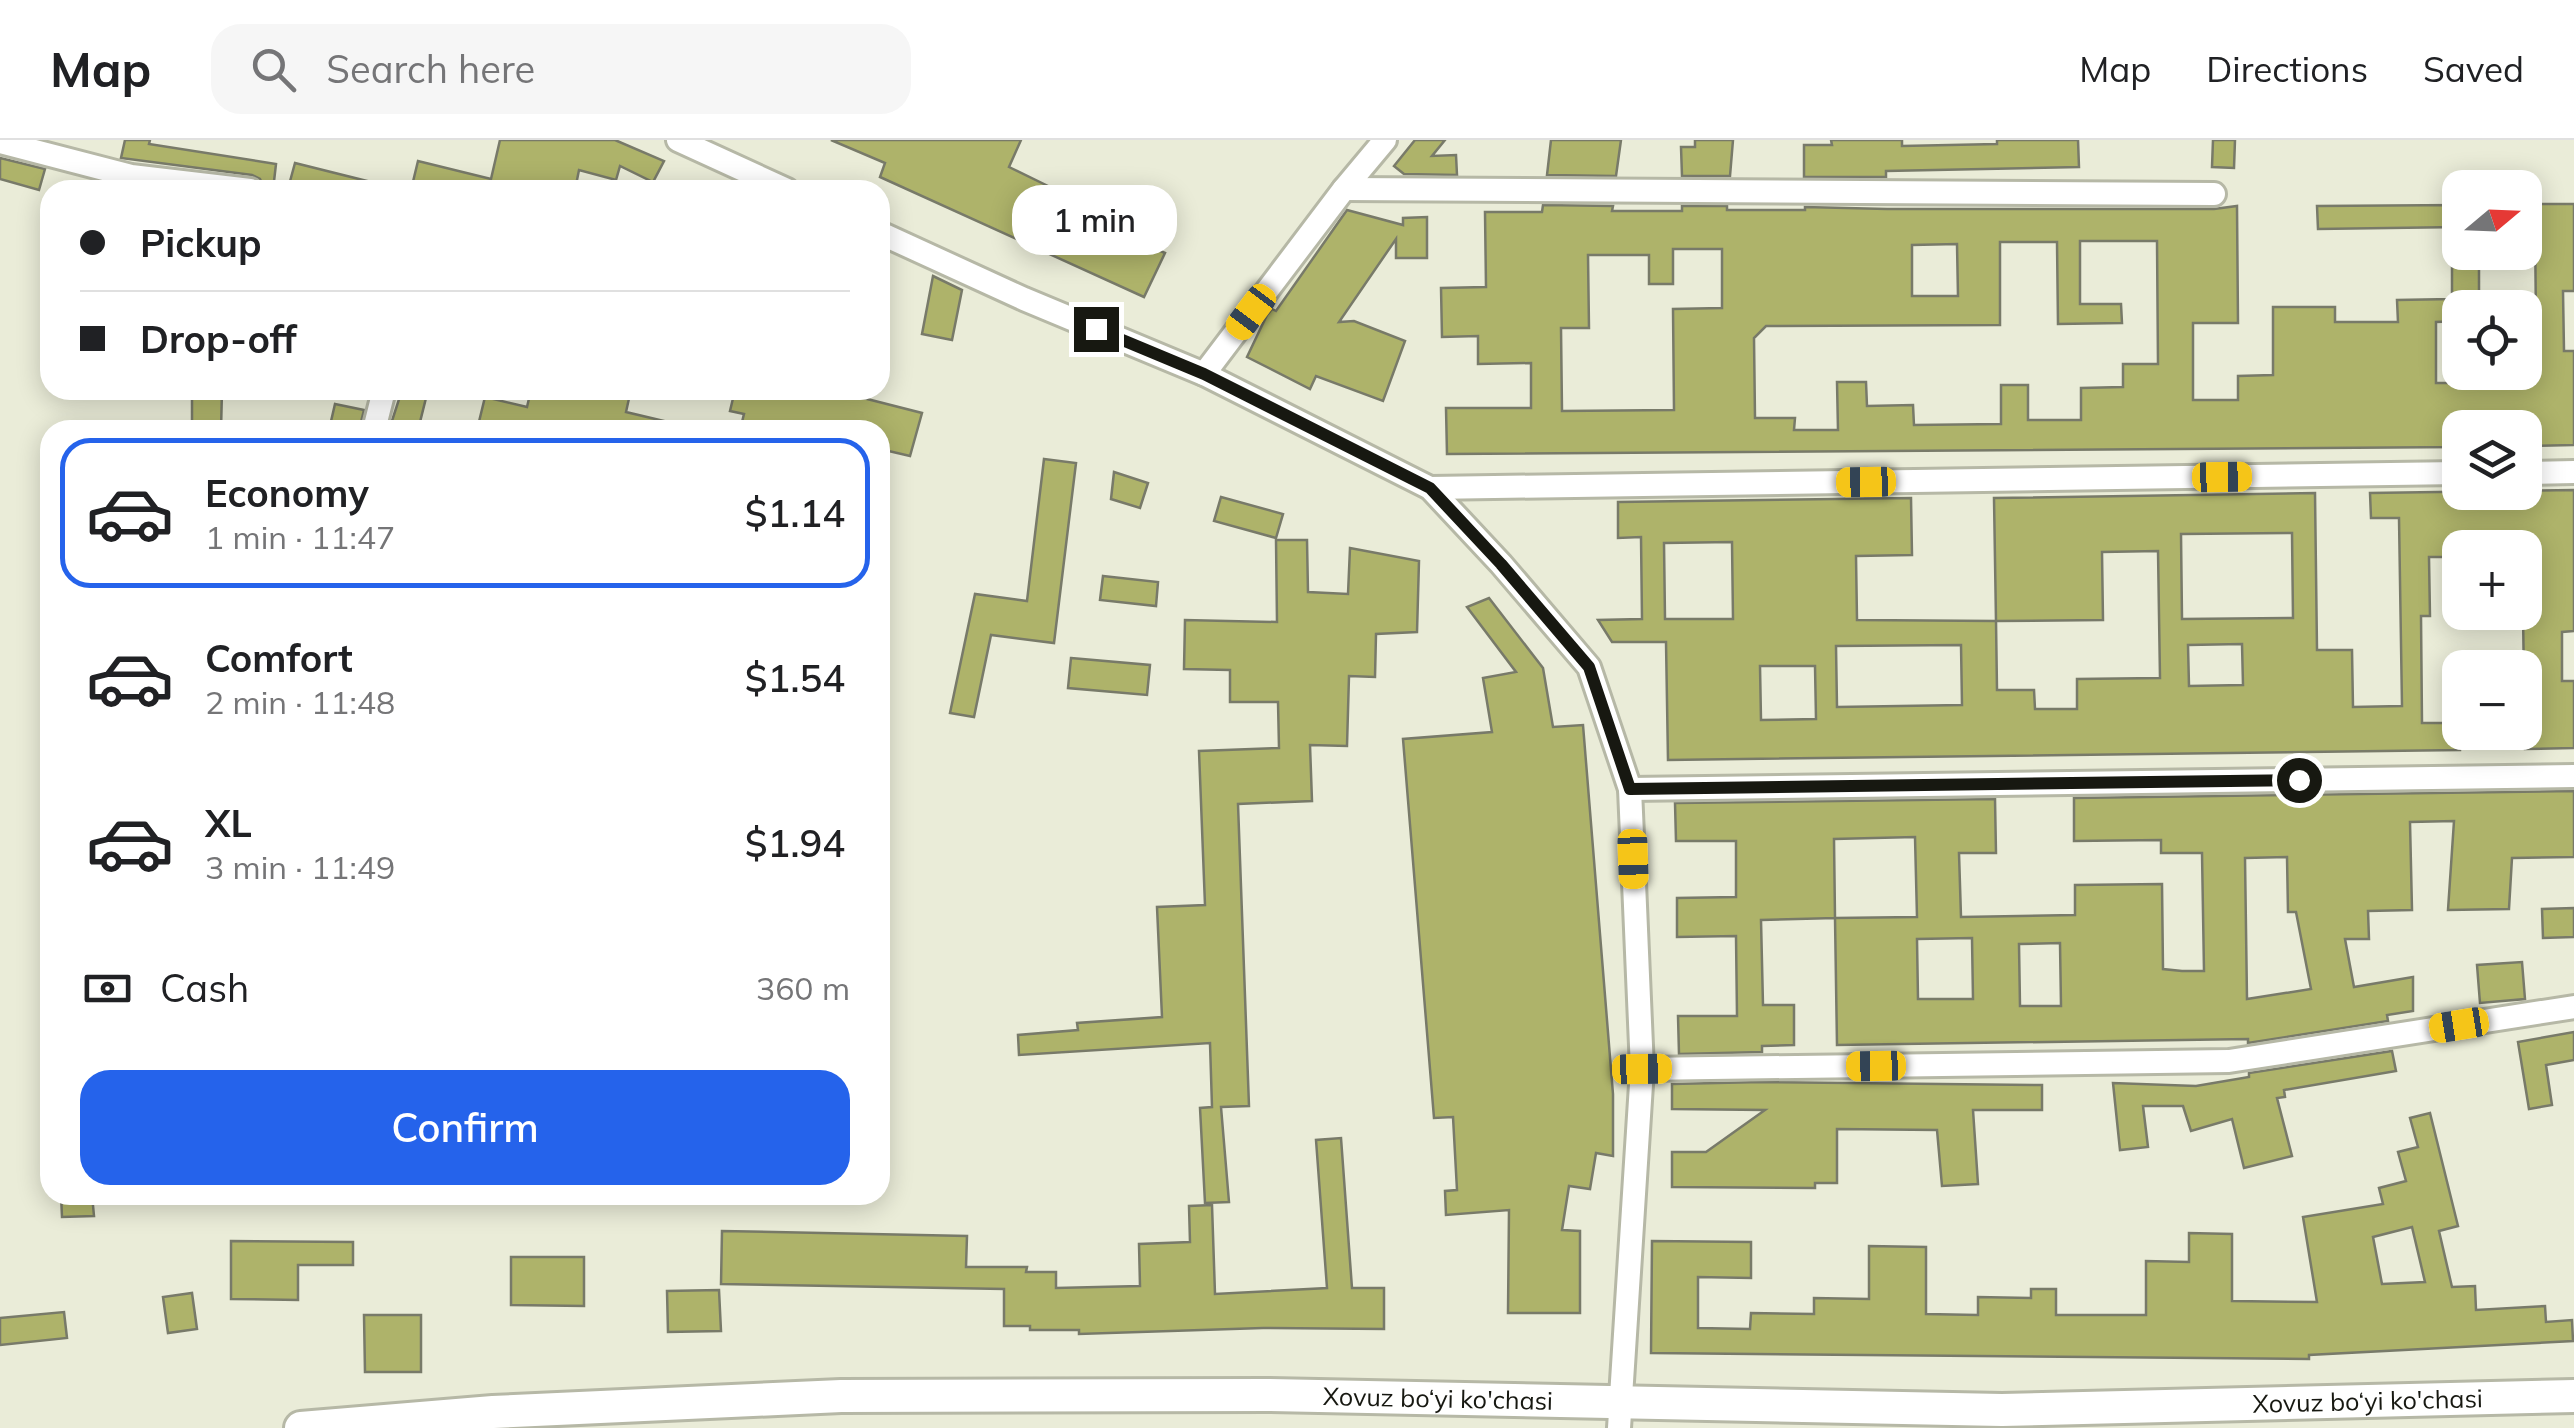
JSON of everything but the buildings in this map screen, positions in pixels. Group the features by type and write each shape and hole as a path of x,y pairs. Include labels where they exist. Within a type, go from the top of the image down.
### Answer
{"main road":[{"name":"Xovuz bo‘yi ko'chasi","path":"302,1428 493,1420 841,1396 1269,1395 1619,1414 2001,1419 2574,1396"}],"street":[{"path":"678,140 765,180"},
{"path":"1204,374 1385,140"},
{"path":"0,142 131,176 165,180"},
{"path":"1344,189 2214,194"},
{"path":"890,238 1204,374 1430,488 1589,667 1630,789 1642,1069 1619,1414"},
{"path":"2542,472 2574,472"},
{"path":"1430,488 2442,474"},
{"path":"1630,789 2574,776"},
{"path":"1642,1069 2229,1061 2574,1008"}],"route":[{"path":"1096,329 1204,374 1430,488 1589,667 1630,789 2299,780"}]}
